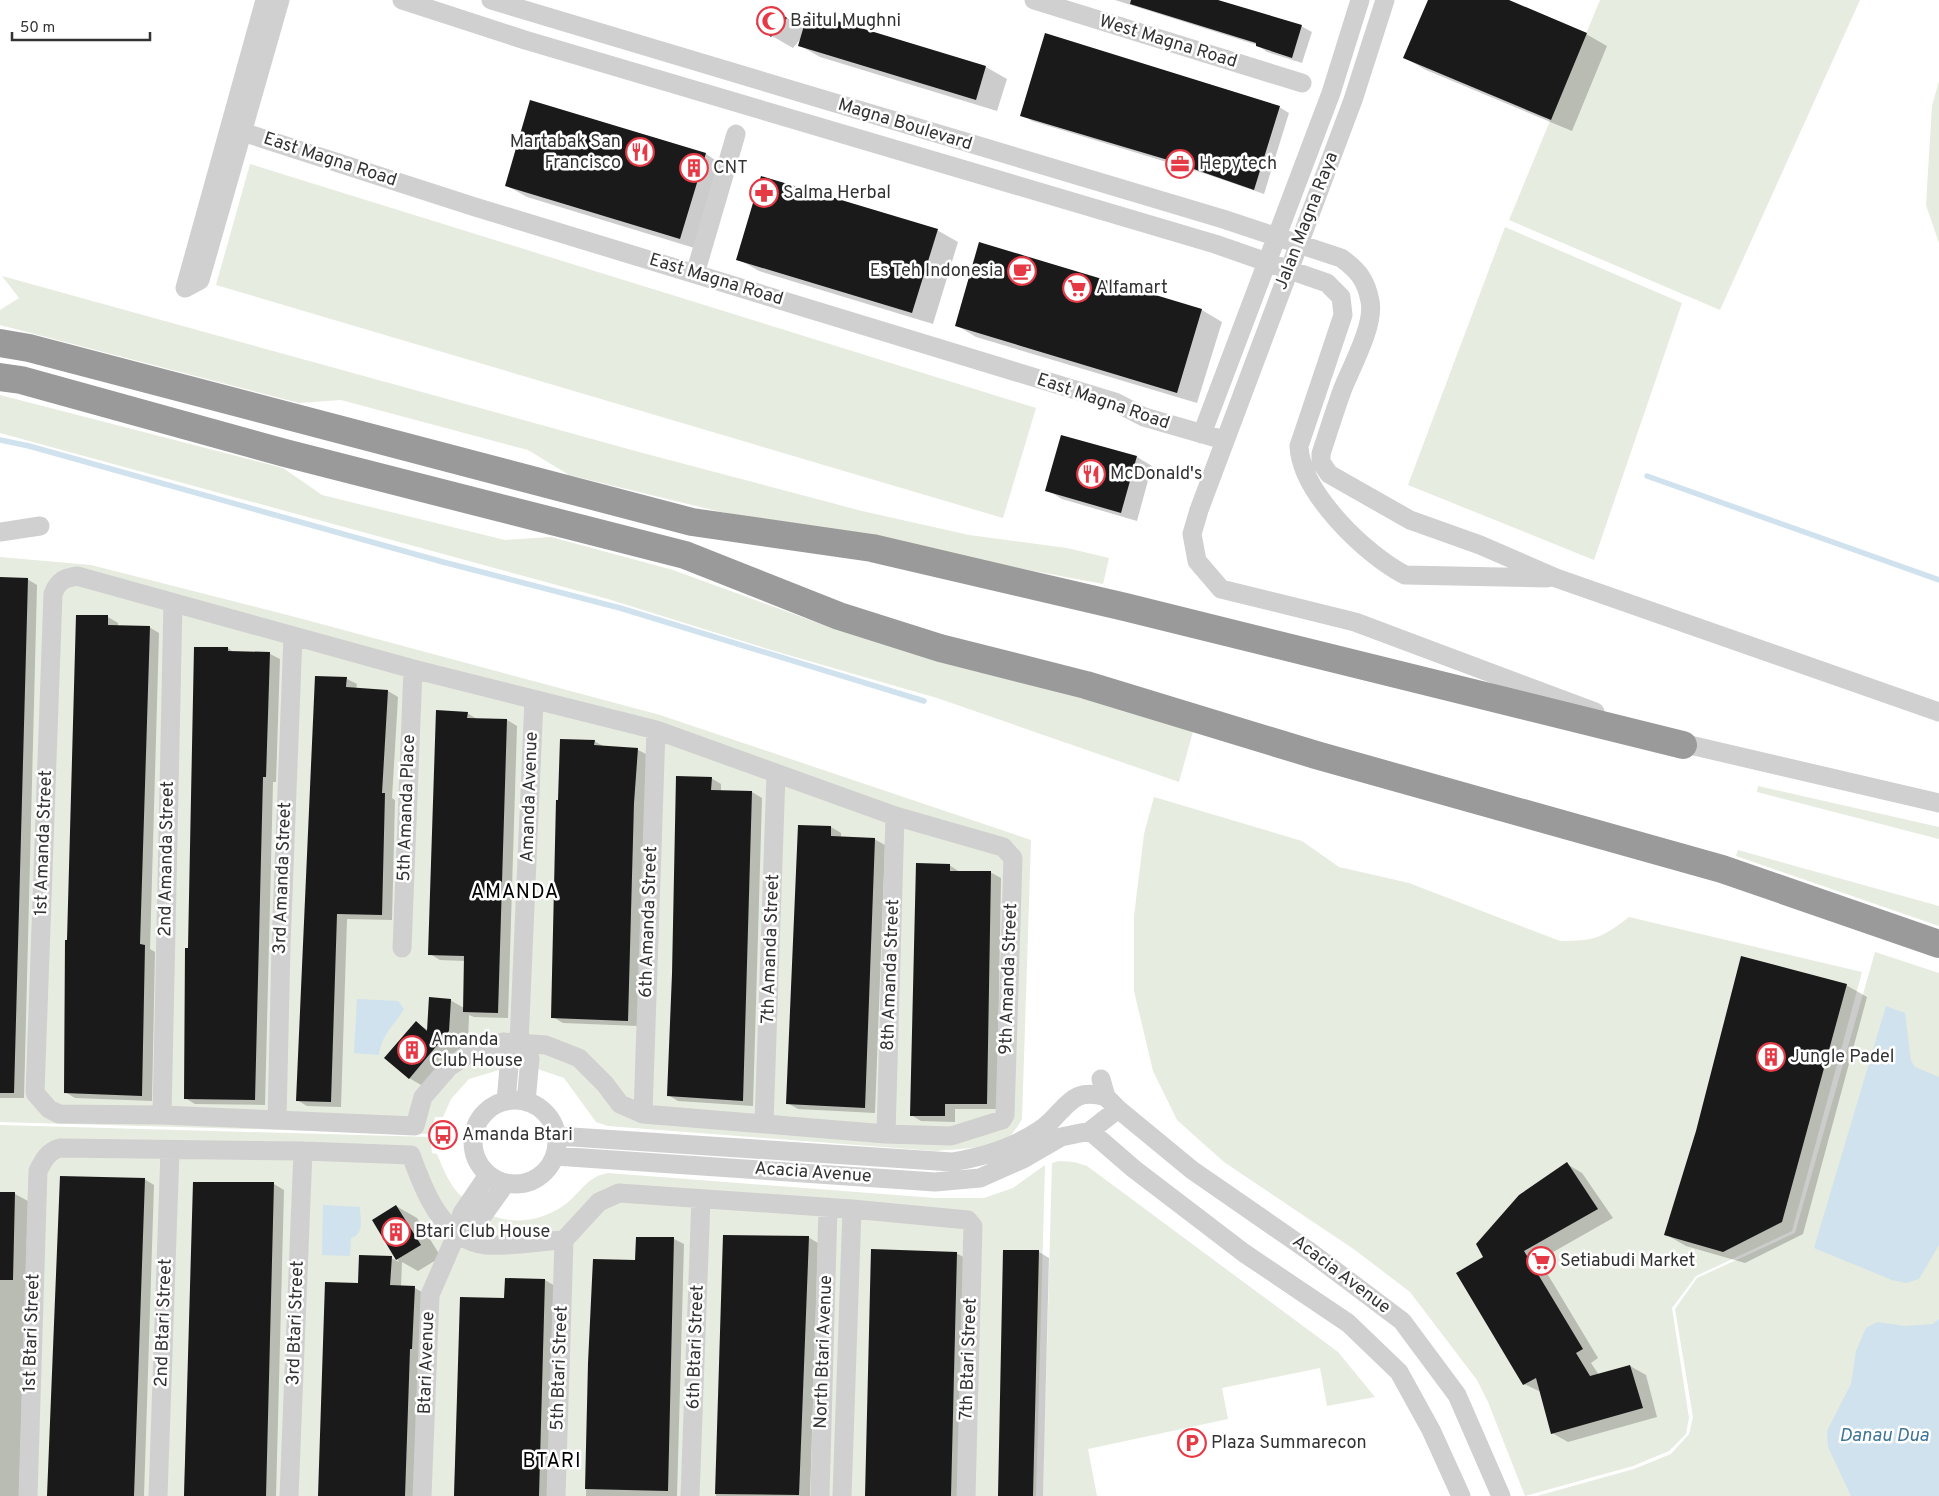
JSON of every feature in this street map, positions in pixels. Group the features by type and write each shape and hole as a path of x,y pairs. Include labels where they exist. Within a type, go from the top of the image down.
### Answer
{"highway":[{"path":"0,343 29,348 692,522 872,548 1125,607 1684,745"},
{"path":"0,377 21,380 285,453 685,555 839,616 940,648 1086,685 1316,754 1722,869 1939,944"}],"street":[{"path":"265,0 237,130 200,280 185,288 237,130 280,0"},
{"name":"Magna Boulevard","path":"402,0 525,40 1268,261 1327,283 1341,297 1344,316 1300,446 1300,459 1305,473 1346,529 1387,564 1405,575 1556,578"},
{"name":"Magna Boulevard","path":"491,0 1277,237 1341,258 1357,269 1365,284 1371,302 1369,321 1321,454 1324,469 1338,481 1410,520 1480,545 1556,578"},
{"name":"West Magna Road","path":"1034,0 1302,83"},
{"name":"Jalan Magna Raya","path":"1202,434 1331,93 1360,0"},
{"name":"Jalan Magna Raya","path":"1385,0 1353,100 1199,510 1192,534 1197,561 1221,589 1355,622 1684,745 1939,803"},
{"path":"525,40 533,14"},
{"name":"East Magna Road","path":"237,130 475,208 1115,402 1144,417 1224,440"},
{"path":"695,274 736,134"},
{"path":"0,532 40,526"},
{"name":"1st Amanda Street","path":"162,1115 58,1114 49,1109 36,1093 36,1083 53,594 57,584 65,578 77,576 173,604"},
{"path":"1556,578 1939,712"},
{"path":"173,604 534,700 656,730 895,816"},
{"name":"2nd Amanda Street","path":"162,1115 173,604"},
{"name":"3rd Amanda Street","path":"277,1120 281,945 293,636"},
{"name":"5th Amanda Place","path":"402,948 413,668"},
{"name":"Amanda Avenue","path":"520,1043 534,700"},
{"name":"6th Amanda Street","path":"642,1114 656,730"},
{"name":"7th Amanda Street","path":"764,1124 776,774"},
{"name":"9th Amanda Street","path":"886,1134 951,1136 1001,1122 1005,1115 1013,858 1004,847 895,816"},
{"name":"8th Amanda Street","path":"886,1134 895,816"},
{"path":"162,1115 415,1126 423,1097 449,1068 473,1051 503,1042 546,1045 579,1058 605,1084 620,1104 642,1114 886,1134"},
{"path":"506,1101 510,1057 520,1043"},
{"path":"520,1043 530,1058 526,1102"},
{"path":"1071,1081 1068,1101 1096,1094 1109,1095"},
{"name":"Acacia Avenue","path":"1090,1132 1109,1095 1192,1170 1309,1250 1402,1321 1457,1395 1501,1496"},
{"path":"506,1101 526,1102 543,1111 549,1118 556,1136 555,1156 547,1169 536,1179 516,1184 506,1183 488,1175 476,1158 474,1148 476,1127 488,1110 506,1101"},
{"name":"Acacia Avenue","path":"555,1156 935,1182 980,1178 1023,1159 1055,1130 1068,1101"},
{"name":"Acacia Avenue","path":"556,1136 952,1162 983,1157 1055,1130 1090,1132 1244,1254 1348,1323 1399,1372 1431,1430 1461,1496"},
{"name":"1st Btari Street","path":"28,1496 38,1171 43,1159 54,1149 60,1148 170,1150"},
{"path":"170,1150 303,1150 411,1155 421,1182 436,1210 456,1235 486,1245 564,1240 599,1202 619,1193 852,1209"},
{"name":"2nd Btari Street","path":"158,1496 170,1150"},
{"name":"3rd Btari Street","path":"289,1496 303,1150"},
{"name":"Btari Avenue","path":"422,1496 430,1294 456,1235 462,1213 488,1175"},
{"path":"456,1235 476,1225 506,1183"},
{"name":"6th Btari Street","path":"690,1496 701,1199"},
{"name":"North Btari Avenue","path":"820,1496 828,1208"},
{"name":"North Btari Avenue","path":"842,1496 852,1209"},
{"name":"7th Btari Street","path":"852,1209 972,1222 966,1496"},
{"name":"5th Btari Street","path":"556,1496 564,1240"}],"shaded area":[{"path":"1600,0 1860,0 1720,310 1509,220"},
{"path":"1939,81 1939,243 1926,205 1932,106"},
{"path":"250,164 1036,408 1003,518 216,285"},
{"path":"1505,227 1682,303 1594,560 1408,485"},
{"path":"2,276 639,452 862,511 969,535 1067,548 1109,558 1103,584 721,512 569,475 528,450 341,400 299,403 0,325 0,310 19,298"},
{"path":"0,395 283,468 322,495 505,540 551,537 673,570 824,625 1027,676 1194,728 1179,782 937,698 771,650 608,599 0,433"},
{"path":"0,557 91,565 299,618 660,715 1031,840 1022,1119 1011,1135 1004,1140 974,1148 935,1151 608,1126 596,1122 564,1078 529,1066 509,1067 469,1079 451,1099 443,1117 435,1117 431,1134 0,1122"},
{"path":"1758,786 1939,827 1939,839 1757,792"},
{"path":"1154,797 1302,841 1339,867 1409,883 1560,941 1598,937 1612,930 1629,917 1862,972 1792,1231 1696,1276 1672,1308 1689,1418 1686,1434 1669,1451 1633,1466 1525,1496 1488,1402 1477,1380 1410,1292 1355,1250 1224,1162 1177,1120 1153,1071 1134,991 1134,916 1144,834"},
{"path":"1738,850 1939,906 1939,926 1736,856"},
{"path":"1875,952 1939,973 1939,1496 1537,1496 1634,1469 1671,1454 1689,1434 1693,1417 1675,1309 1697,1278 1795,1233"},
{"path":"0,1125 430,1137 432,1153 437,1154 449,1180 459,1194 483,1212 509,1220 536,1218 550,1213 563,1206 588,1182 608,1173 935,1198 984,1198 1013,1188 1045,1165 1036,1496 0,1496"},
{"path":"1059,1161 1074,1162 1087,1166 1338,1352 1375,1397 1327,1406 1320,1368 1222,1388 1228,1419 1088,1449 1097,1496 1043,1496 1052,1163"}],"water":[{"path":"357,999 398,1001 404,1009 385,1036 379,1055 354,1053"},
{"path":"1886,1006 1905,1013 1911,1061 1915,1067 1939,1077 1939,1245 1919,1279 1906,1283 1892,1280 1814,1248"},
{"path":"323,1205 360,1207 360,1230 351,1238 350,1256 322,1255"},
{"name":"Danau Dua","path":"1939,1319 1939,1496 1851,1496 1828,1447 1827,1431 1851,1384 1856,1351 1866,1328 1877,1322 1905,1326 1933,1324"}],"building":[{"path":"1131,0 1218,0 1302,25 1292,58 1256,46 1256,43 1130,4"},
{"path":"1428,0 1509,0 1587,33 1551,120 1403,58"},
{"name":"Baitul Mughni","path":"771,6 787,18 771,37 756,24"},
{"path":"808,12 986,66 976,100 798,46"},
{"path":"1045,33 1280,106 1254,190 1168,160 1020,116"},
{"path":"530,100 706,153 680,239 505,186"},
{"path":"761,176 938,229 912,313 736,260"},
{"path":"979,242 1202,309 1177,393 955,326"},
{"name":"McDonald's","path":"1061,435 1137,456 1121,513 1045,491"},
{"path":"0,577 28,578 14,1093 0,1093"},
{"path":"76,615 108,615 108,625 150,626 140,944 145,945 142,1096 64,1093 65,940 67,940"},
{"path":"194,647 228,647 228,651 270,652 266,777 263,777 255,1100 184,1099 185,948 188,948"},
{"path":"315,676 347,677 346,687 388,690 382,793 385,793 382,915 337,914 331,1102 296,1101"},
{"path":"436,710 468,712 467,718 507,719 498,1013 463,1012 464,956 428,955"},
{"path":"560,739 595,740 594,745 638,748 634,803 628,1021 551,1018 556,800 558,800"},
{"path":"676,776 712,777 711,790 752,791 743,1101 667,1096 672,974"},
{"path":"798,825 831,826 831,836 875,838 865,1108 786,1104"},
{"path":"916,863 950,864 950,871 991,871 987,1104 945,1104 945,1116 910,1116"},
{"name":"Jungle Padel","path":"1741,956 1847,984 1782,1222 1723,1252 1664,1235 1696,1131"},
{"name":"Amanda Club House","path":"429,997 451,999 449,1031 409,1079 384,1058 416,1021 427,1031"},
{"path":"1567,1162 1598,1209 1524,1251 1583,1349 1576,1353 1590,1376 1630,1365 1643,1408 1551,1434 1536,1378 1523,1385 1456,1273 1483,1257 1476,1244 1519,1195"},
{"path":"60,1176 145,1178 134,1496 47,1496"},
{"path":"193,1182 274,1182 266,1496 184,1496"},
{"path":"0,1192 15,1192 13,1280 0,1280"},
{"name":"Btari Club House","path":"396,1205 421,1245 396,1260 372,1220"},
{"path":"723,1235 809,1236 799,1495 715,1494"},
{"path":"636,1237 674,1237 668,1491 585,1489 593,1259 635,1260"},
{"path":"871,1249 957,1252 951,1496 865,1496"},
{"path":"1003,1250 1039,1250 1033,1496 998,1496"},
{"path":"359,1255 392,1256 390,1285 415,1286 412,1349 410,1349 405,1496 318,1496 325,1282 358,1283"},
{"path":"505,1278 545,1279 539,1496 454,1496 460,1297 504,1298"}],"waterway":[{"path":"0,440 29,446 443,562 620,608 924,701"},
{"path":"1647,476 1939,580"}],"place":[{"name":"Baitul Mughni","path":"771,21"},
{"name":"Martabak San Francisco","path":"640,152"},
{"name":"Hepytech","path":"1180,164"},
{"name":"CNT","path":"694,168"},
{"name":"Salma Herbal","path":"764,193"},
{"name":"Es Teh Indonesia","path":"1022,271"},
{"name":"Alfamart","path":"1077,288"},
{"name":"McDonald's","path":"1091,474"},
{"name":"Amanda Club House","path":"412,1050"},
{"name":"Jungle Padel","path":"1771,1057"},
{"name":"Amanda Btari","path":"443,1135"},
{"name":"Btari Club House","path":"396,1232"},
{"name":"Setiabudi Market","path":"1541,1261"},
{"name":"Plaza Summarecon","path":"1192,1443"}],"district":[{"name":"AMANDA","path":"515,893"},
{"name":"BTARI","path":"552,1462"}]}
